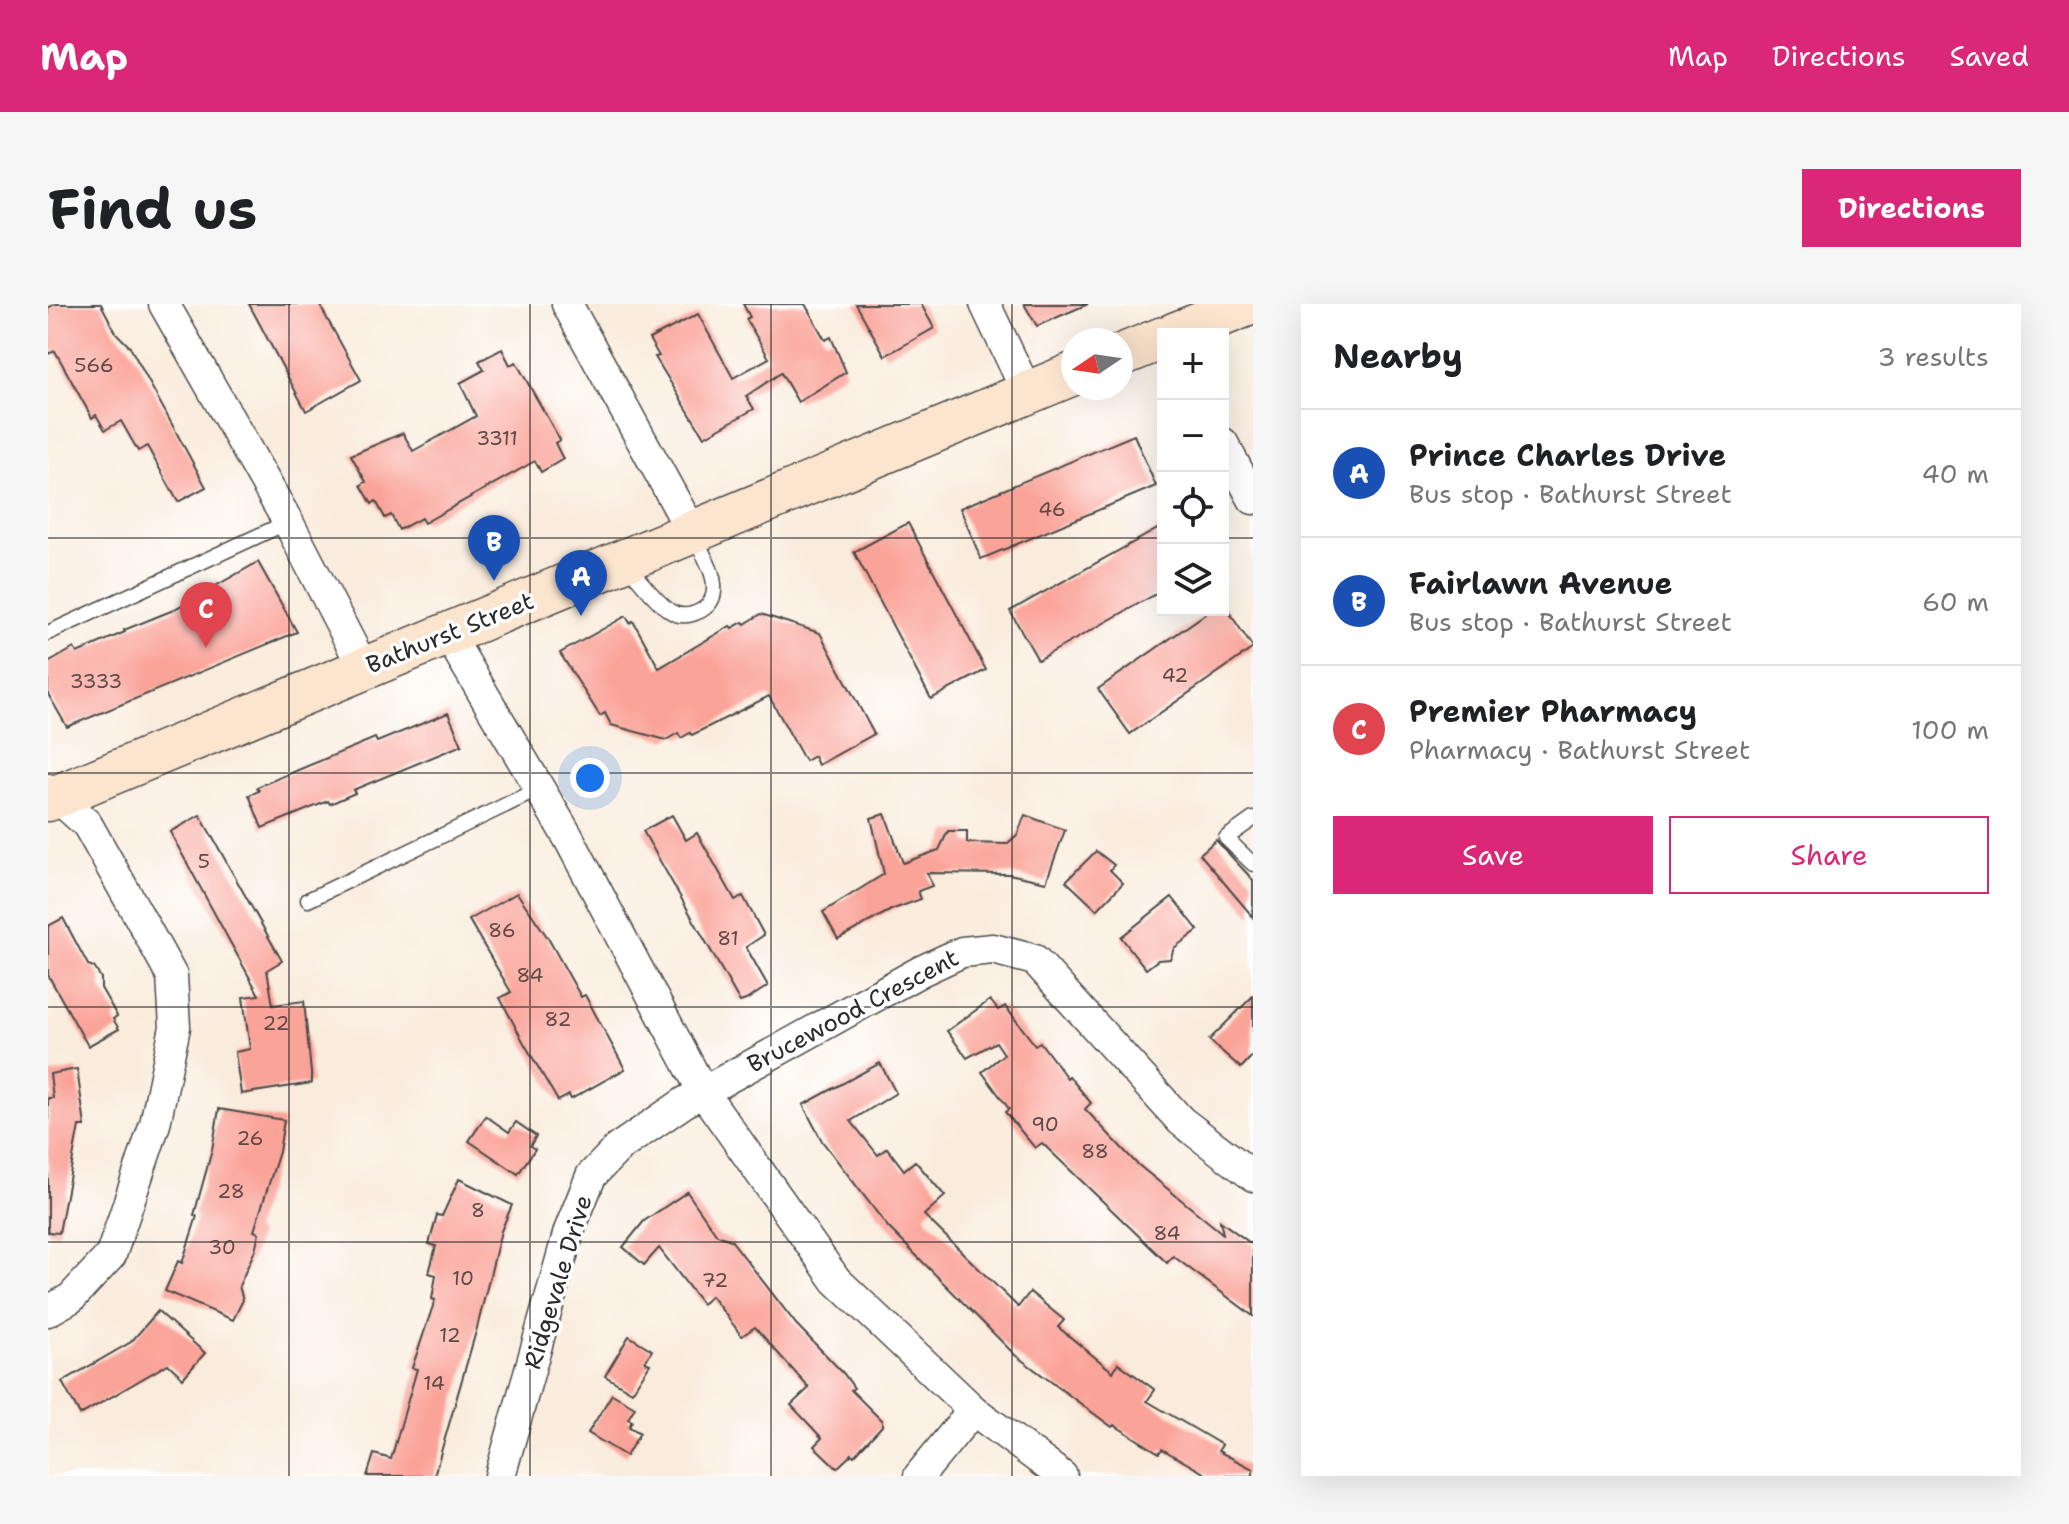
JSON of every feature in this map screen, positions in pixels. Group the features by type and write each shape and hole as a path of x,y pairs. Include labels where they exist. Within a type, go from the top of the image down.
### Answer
{"main road":[{"path":"1189,328 1250,304"},
{"path":"1133,350 1157,340"},
{"name":"Bathurst Street","path":"51,795 693,534 1061,379"}],"street":[{"path":"164,304 288,522 364,669"},
{"path":"567,304 693,534"},
{"path":"985,304 1027,392"},
{"path":"1229,454 1253,499"},
{"path":"448,634 539,789 703,1092 836,1280 973,1410 1062,1476"},
{"path":"48,1311 71,1298 111,1255 155,1124 175,1027 172,976 87,824 51,795"},
{"name":"Brucewood Crescent","path":"703,1092 941,960 962,952 993,949 1035,960 1055,978 1181,1121 1253,1176"},
{"name":"Ridgevale Drive","path":"500,1476 569,1231 591,1176 618,1148 703,1092"},
{"path":"919,1476 973,1410"}],"lane":[{"path":"48,633 288,522"},
{"path":"623,562 671,612 685,616 695,614 709,606 716,592 709,563 693,534"},
{"path":"308,900 539,789"},
{"path":"1253,819 1226,838 1253,864"}],"building":[{"path":"55,304 101,304 116,333 130,347 206,487 178,502 147,446 138,451 121,421 105,430 96,415 92,418 55,351 48,354 48,308"},
{"path":"249,304 319,304 361,380 306,411"},
{"path":"743,304 805,304 825,340 831,337 846,372 798,402 781,373 746,396 754,409 704,437 655,357 659,356 649,339 698,314 733,378 769,358 746,319 750,317"},
{"path":"856,304 921,304 934,328 885,356"},
{"path":"1024,304 1088,304 1037,326"},
{"path":"502,349 510,365 516,362 560,440 555,443 563,459 541,472 535,461 424,523 421,518 399,530 391,515 385,518 376,501 372,504 361,485 366,482 351,455 403,433 413,451 476,416 460,383 484,370 479,361"},
{"path":"1134,435 1156,486 981,559 960,508"},
{"path":"908,523 986,670 931,699 854,552"},
{"path":"1157,529 1157,593 1038,660 1010,611"},
{"path":"258,562 297,632 67,727 48,694 48,663 74,648 77,653 171,611"},
{"path":"1229,612 1253,648 1130,734 1098,689 1202,616 1229,616"},
{"path":"761,614 820,633 874,734 818,765 814,756 805,761 769,696 692,735 690,733 681,738 678,733 666,740 611,725 605,713 600,716 560,653 626,616 630,623 633,621 659,668 730,626 745,624"},
{"path":"448,713 462,745 353,790 355,793 330,804 328,801 262,828 249,795 259,791 257,787 375,738 377,742"},
{"path":"885,814 903,863 939,850 948,831 967,831 967,843 1007,844 1017,835 1025,815 1065,830 1046,882 1009,874 927,873 932,886 918,891 921,899 891,910 838,939 823,912 884,874 871,818"},
{"path":"200,815 282,961 267,970 273,1005 304,1001 312,1083 241,1094 235,1052 250,1049 243,997 259,995 170,832"},
{"path":"672,815 686,840 697,833 735,900 743,896 764,935 746,947 768,986 746,1000 740,1002 643,831"},
{"path":"1216,840 1253,880 1253,917 1200,854"},
{"path":"1096,851 1114,865 1110,870 1123,883 1097,910 1066,881"},
{"path":"517,893 548,938 581,997 585,995 625,1069 571,1099 569,1095 558,1101 524,1043 500,998 511,992 469,920"},
{"path":"1172,897 1198,930 1174,948 1170,959 1158,960 1146,969 1121,937"},
{"path":"63,918 88,965 94,967 101,978 101,988 117,1016 113,1019 119,1029 88,1046 48,975 48,926"},
{"path":"1253,996 1253,1055 1241,1068 1209,1040"},
{"path":"990,1000 998,1010 1005,1006 1035,1045 1040,1042 1091,1103 1085,1109 1136,1163 1223,1234 1220,1221 1253,1245 1253,1316 1173,1256 1167,1263 1042,1143 1035,1148 1005,1112 1009,1109 982,1072 1004,1054 996,1042 967,1058 947,1031"},
{"path":"880,1063 896,1093 851,1121 878,1155 887,1148 904,1170 915,1161 945,1196 924,1215 1018,1307 1030,1292 1064,1320 1058,1327 1113,1372 1118,1363 1155,1390 1147,1401 1222,1445 1218,1451 1253,1469 1253,1476 1209,1476 1162,1449 1159,1453 1114,1425 1112,1427 1015,1355 888,1227 822,1141 803,1105"},
{"path":"77,1069 85,1126 79,1126 59,1233 48,1232 48,1098 53,1098 50,1074"},
{"path":"219,1109 284,1120 279,1152 254,1231 259,1233 255,1250 239,1286 243,1300 233,1320 165,1291 178,1261 182,1263 197,1216 194,1215 212,1150"},
{"path":"486,1116 509,1132 516,1122 536,1136 530,1146 535,1149 518,1174 469,1141"},
{"path":"459,1179 512,1205 501,1231 477,1328 434,1476 367,1476 374,1454 391,1459 417,1369 412,1368 435,1300 432,1299 436,1275 429,1273 436,1246 429,1244 437,1215 442,1216"},
{"path":"687,1192 717,1235 731,1240 796,1324 844,1374 854,1388 851,1390 882,1421 882,1426 854,1456 852,1454 837,1468 814,1446 822,1438 791,1405 809,1388 755,1327 742,1336 711,1296 702,1304 659,1248 644,1265 623,1247 644,1221"},
{"path":"158,1311 205,1353 183,1378 168,1364 80,1415 62,1382 131,1342"},
{"path":"629,1336 652,1350 645,1362 650,1364 632,1392 605,1376"},
{"path":"612,1394 635,1407 628,1419 632,1421 629,1427 640,1433 626,1456 588,1433"}],"place":[{"name":"Fairlawn Avenue","path":"494,581"},
{"name":"Prince Charles Drive","path":"581,616"},
{"name":"Premier Pharmacy","path":"206,648"}]}
